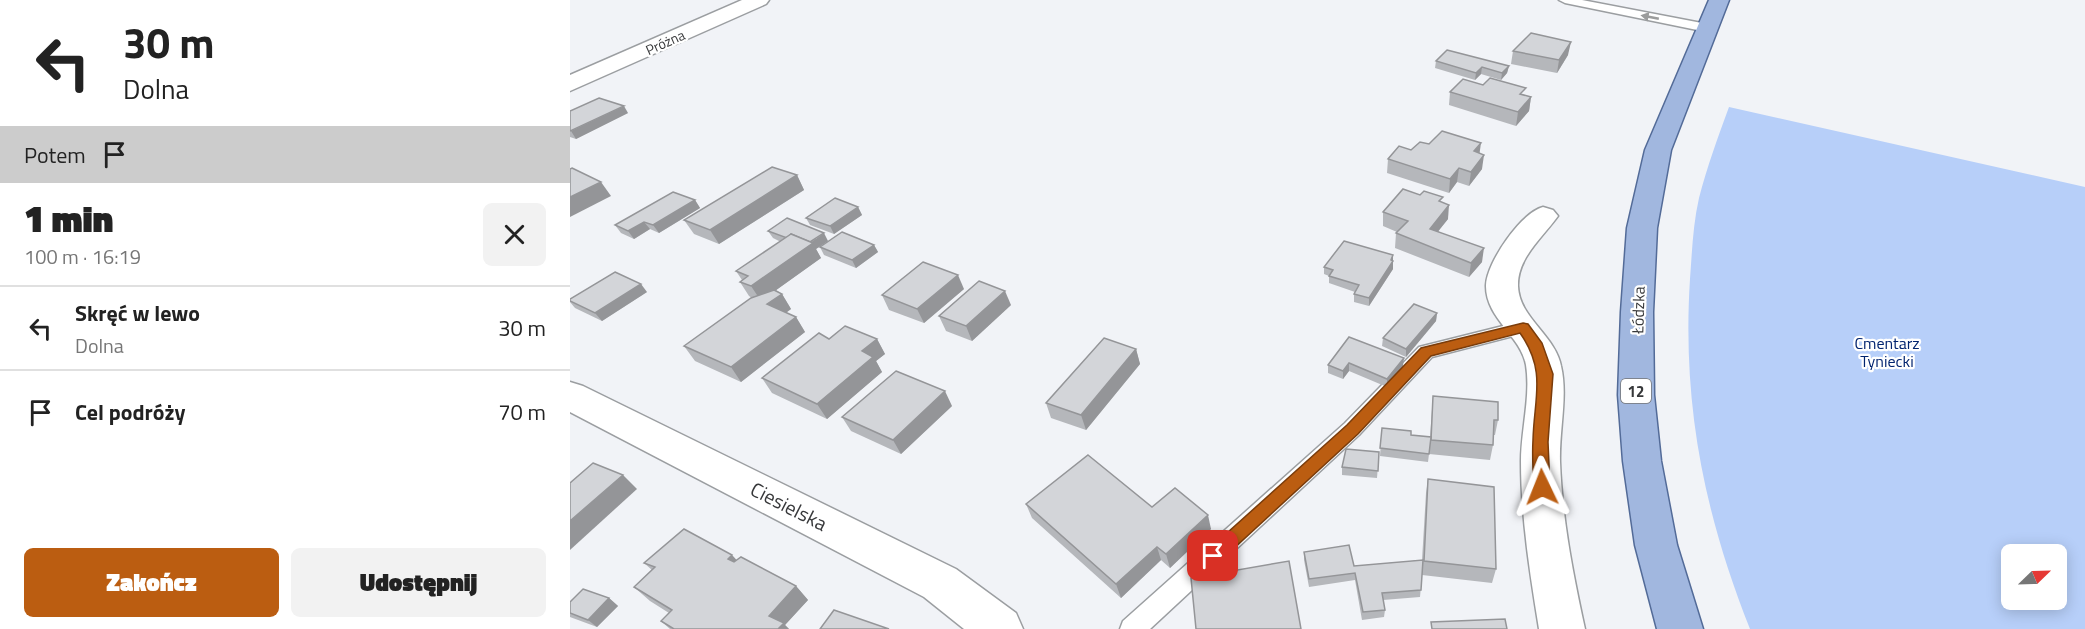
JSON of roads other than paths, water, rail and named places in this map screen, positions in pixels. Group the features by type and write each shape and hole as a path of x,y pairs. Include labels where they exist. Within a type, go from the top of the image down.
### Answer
{"main road":[{"name":"Łódzka","path":"1680,629 1656,545 1642,461 1636,395 1637,312 1642,228 1658,150 1719,0"}],"street":[{"name":"Próżna","path":"570,84 759,0"},
{"path":"1543,216 1508,261 1503,274 1502,289 1514,317 1537,346 1546,374 1540,442 1542,487 1562,629"},
{"name":"Ciesielska","path":"570,396 940,583 1000,629"}],"lane":[{"path":"1564,0 1707,28"},
{"path":"1132,629 1352,429 1426,352 1523,327"}],"park label":[{"name":"Cmentarz Tyniecki","path":"1887,352"}]}
